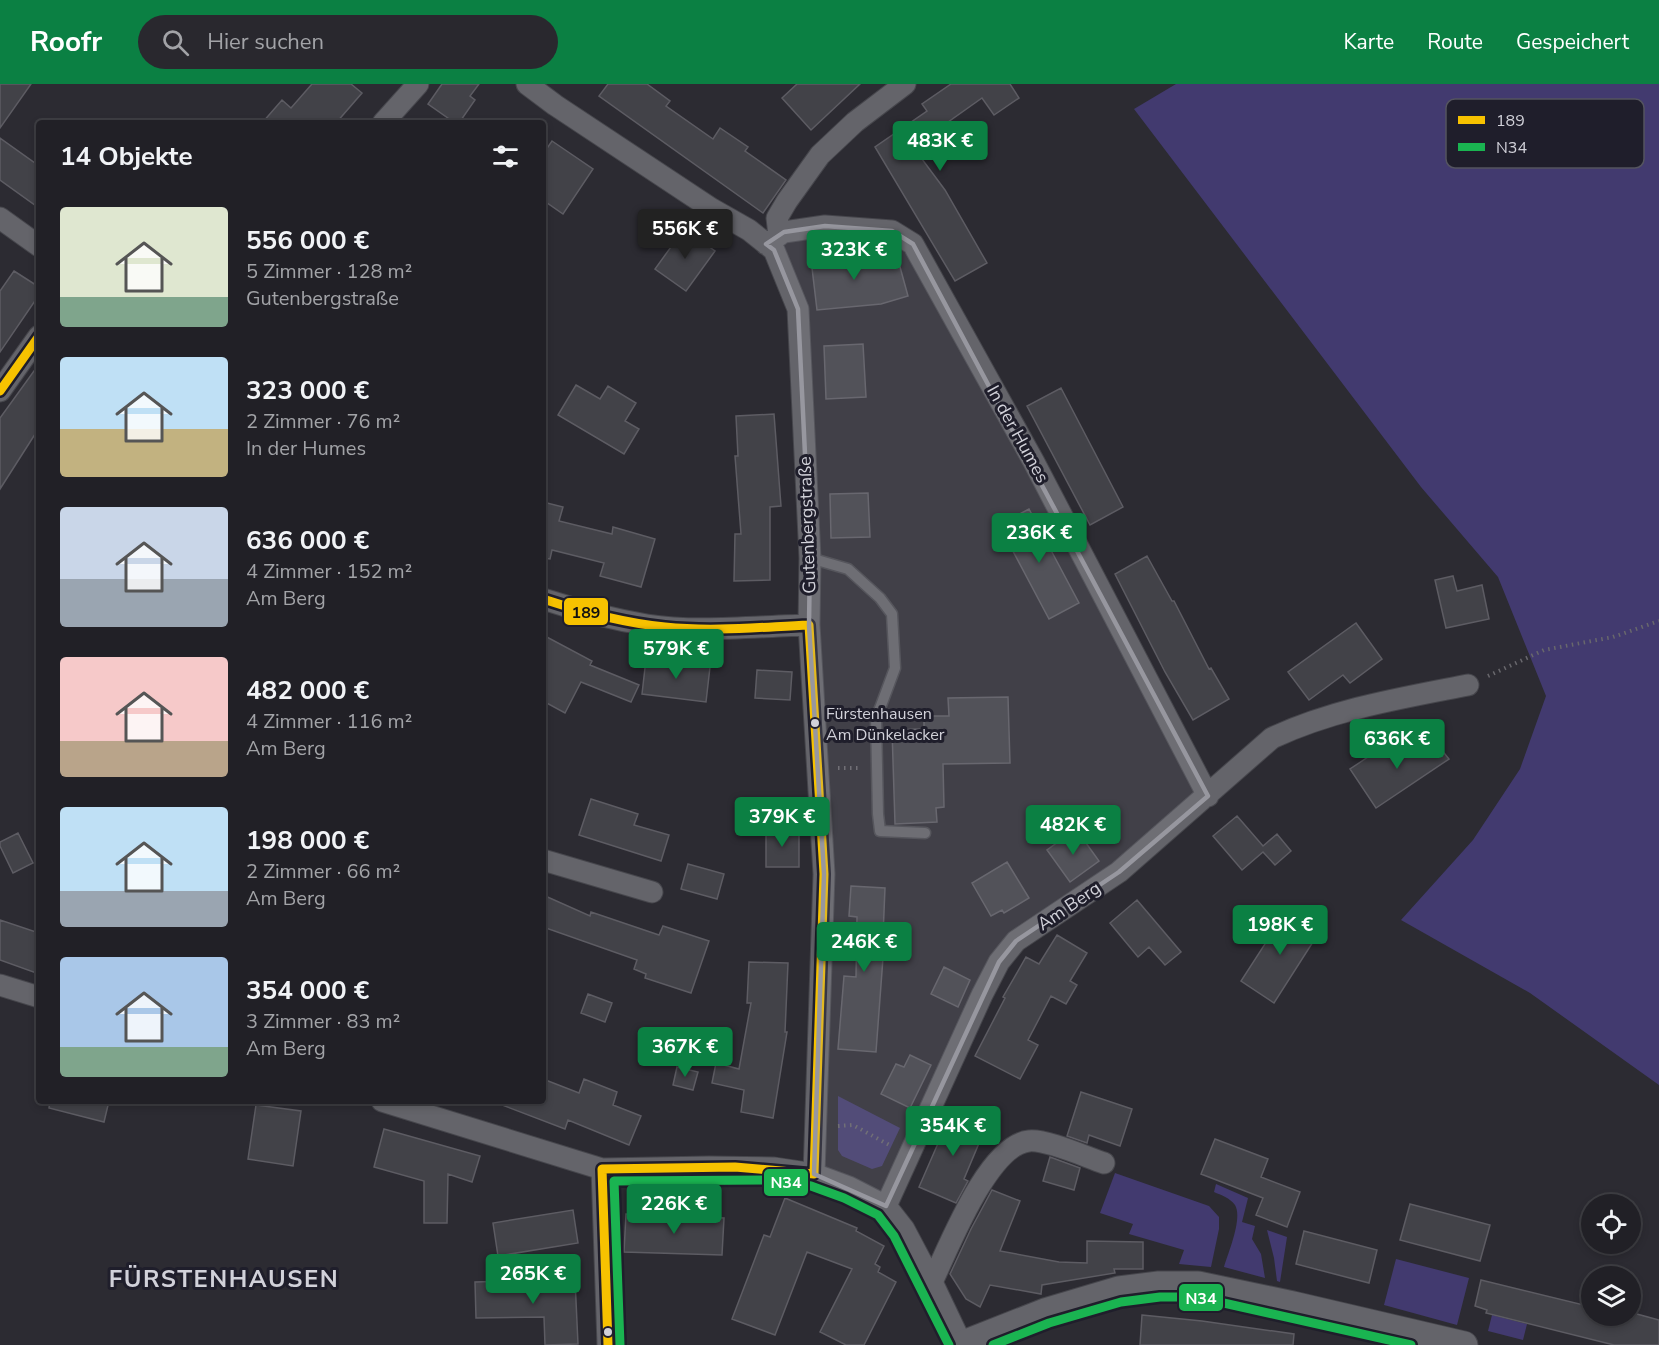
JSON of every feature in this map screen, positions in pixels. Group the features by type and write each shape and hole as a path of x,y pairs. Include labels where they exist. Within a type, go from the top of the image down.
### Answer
{"street":[{"path":"386,120 418,84"},
{"name":"Gutenbergstraße","path":"526,84 712,209 772,240 798,309 810,558 809,625 824,874 814,1174"},
{"path":"772,240 777,218 820,155 855,122 906,84"},
{"path":"0,218 36,244"},
{"name":"In der Humes","path":"772,240 784,232 825,226 892,231 913,244 1039,472 1208,796"},
{"path":"0,391 36,340"},
{"path":"546,600 592,614 649,625 692,627 809,625"},
{"name":"Am Berg","path":"886,1206 999,962 1016,941 1119,872 1272,738 1302,724 1389,701 1468,685"},
{"path":"546,861 652,892"},
{"path":"0,985 36,996"},
{"path":"417,1106 602,1169 774,1168 814,1174 849,1187 886,1206 904,1229 962,1345 1045,1312 1119,1290 1159,1285 1198,1285 1464,1345"},
{"path":"932,1282 987,1172 1007,1150 1028,1141 1042,1142 1104,1163"},
{"path":"602,1169 608,1345"}],"lane":[{"path":"810,558 848,569 880,598 892,614 895,668 876,719 880,831 925,833"}],"path":[{"path":"1468,685 1544,650 1613,637 1659,621"},
{"path":"818,768 876,768"},
{"path":"841,1125 853,1125 888,1144"}],"highlighted area":[{"path":"825,226 892,231 913,244 1208,796 1119,872 1016,941 999,962 886,1206 814,1174 824,874 809,625 810,558 798,309 774,250 766,244 784,232"}],"shaded area":[{"path":"1176,84 1659,84 1659,1085 1530,993 1401,920 1473,840 1520,769 1546,696 1498,577 1421,487 1134,109"},
{"path":"838,1096 900,1128 882,1166 872,1169 842,1156 838,1150"},
{"path":"1115,1173 1209,1206 1219,1217 1219,1229 1211,1267 1179,1264 1184,1250 1129,1234 1133,1224 1100,1213"},
{"path":"1216,1184 1248,1198 1242,1222 1255,1226 1252,1239 1261,1254 1265,1278 1224,1267 1236,1227 1237,1211 1231,1200 1214,1192"},
{"path":"1267,1230 1287,1237 1280,1282 1277,1281"},
{"path":"1396,1259 1469,1278 1457,1325 1384,1305"},
{"path":"1492,1315 1527,1324 1523,1340 1488,1331"}],"building":[{"path":"0,84 31,84 0,128"},
{"path":"312,84 351,84 362,93 339,120 265,120 282,100 291,108"},
{"path":"442,84 479,84 470,96 475,100 461,120 451,120 428,104"},
{"path":"608,84 647,84 670,101 666,106 713,139 720,128 748,147 745,151 786,180 763,213 599,96"},
{"path":"797,84 860,84 811,130 782,98"},
{"path":"951,84 1010,84 1019,98 994,115 982,98 913,147 945,190 987,263 955,281 875,147 927,111 922,104"},
{"path":"0,138 36,164 36,206 0,180"},
{"path":"552,141 593,169 563,214 546,202 546,150"},
{"path":"684,229 715,251 686,291 655,269"},
{"path":"846,246 849,269 897,256 908,296 881,304 817,310 810,251"},
{"path":"14,271 36,285 36,299 0,352 0,291"},
{"path":"863,344 866,397 826,399 824,346"},
{"path":"36,368 36,433 0,489 0,418"},
{"path":"576,385 600,399 608,386 636,403 625,421 639,429 624,454 558,415"},
{"path":"1061,388 1123,507 1090,525 1027,406"},
{"path":"774,414 781,506 770,507 770,580 734,581 735,534 741,534 735,456 738,456 736,416"},
{"path":"868,493 870,537 831,538 830,494"},
{"path":"546,503 563,507 559,521 612,534 613,527 655,539 641,587 600,576 604,563 552,550 550,559 546,558"},
{"path":"1029,509 1079,603 1049,619 999,525"},
{"path":"1147,556 1174,601 1209,669 1211,668 1229,699 1193,720 1165,672 1115,574"},
{"path":"1453,576 1457,591 1482,585 1489,619 1446,628 1435,580"},
{"path":"1356,623 1382,659 1350,683 1343,675 1309,700 1288,672"},
{"path":"546,637 592,661 590,665 639,685 631,702 581,682 565,713 546,703"},
{"path":"646,659 710,667 706,702 642,694"},
{"path":"757,670 792,672 790,700 755,698"},
{"path":"1008,697 1010,763 943,764 944,807 936,808 937,822 895,824 892,730 924,729 924,716 949,716 948,698"},
{"path":"1428,733 1449,759 1376,808 1350,769 1383,747 1393,761"},
{"path":"591,799 638,814 634,825 669,835 661,861 579,835"},
{"path":"1237,816 1263,846 1277,834 1291,851 1275,865 1263,852 1242,870 1213,836"},
{"path":"766,828 799,828 799,867 766,867"},
{"path":"1076,829 1099,861 1070,882 1047,850"},
{"path":"18,833 33,863 13,873 0,842"},
{"path":"1007,862 1029,898 1004,913 1002,910 991,916 972,883"},
{"path":"688,864 724,874 717,899 681,889"},
{"path":"851,886 885,888 883,936 887,936 886,958 883,958 876,1052 838,1049 844,976 856,977 857,917 849,916"},
{"path":"546,896 590,916 591,912 659,935 663,926 709,941 691,993 645,978 646,974 634,969 637,960 546,928"},
{"path":"1137,900 1181,952 1165,965 1149,947 1138,957 1110,923"},
{"path":"1287,910 1320,931 1274,1003 1241,981"},
{"path":"0,920 36,932 36,973 0,960"},
{"path":"1057,935 1087,953 1070,981 1077,985 1066,1004 1051,996 1028,1040 1038,1045 1020,1079 975,1056 1005,998 1003,997 1026,957 1039,964"},
{"path":"749,962 788,963 785,1032 787,1032 773,1118 741,1112 744,1090 712,1083 716,1063 739,1069 751,1003 747,1003"},
{"path":"944,967 970,980 958,1007 931,994"},
{"path":"588,994 612,1003 605,1022 581,1013"},
{"path":"910,1055 931,1065 910,1108 881,1094 896,1064 904,1067"},
{"path":"677,1067 698,1072 693,1090 673,1085"},
{"path":"584,1079 617,1092 613,1105 641,1116 629,1145 568,1120 565,1129 500,1104 546,1104 546,1080 579,1093"},
{"path":"1081,1092 1132,1109 1120,1146 1089,1135 1087,1143 1067,1136"},
{"path":"50,1104 108,1104 104,1122 49,1108"},
{"path":"256,1105 301,1111 293,1166 248,1159"},
{"path":"953,1109 983,1122 978,1134 982,1136 964,1179 968,1181 956,1203 919,1187"},
{"path":"384,1129 480,1156 472,1182 448,1174 447,1223 424,1223 424,1181 374,1167"},
{"path":"1215,1139 1268,1159 1261,1177 1300,1192 1287,1227 1256,1215 1263,1198 1201,1174"},
{"path":"1050,1157 1080,1168 1074,1190 1043,1181"},
{"path":"992,1190 1020,1201 1000,1251 1059,1262 1087,1263 1087,1241 1143,1242 1143,1269 1114,1269 1115,1273 1042,1285 1041,1294 990,1285 980,1307 966,1299 950,1274"},
{"path":"785,1198 857,1228 856,1231 884,1246 875,1264 880,1267 878,1272 896,1282 864,1345 846,1345 820,1332 852,1269 807,1252 775,1335 732,1319 764,1235 770,1237"},
{"path":"1410,1204 1490,1225 1480,1261 1400,1240"},
{"path":"573,1210 578,1243 498,1256 493,1223"},
{"path":"626,1214 724,1218 722,1255 624,1252"},
{"path":"1304,1231 1377,1250 1369,1283 1296,1264"},
{"path":"575,1279 578,1344 545,1345 544,1317 476,1318 475,1282"},
{"path":"1481,1280 1581,1304 1581,1326 1641,1326 1641,1315 1659,1320 1659,1345 1614,1345 1486,1313 1487,1310 1475,1306"},
{"path":"1142,1315 1294,1334 1293,1345 1140,1345"}],"transit line":[{"name":"189","path":"0,391 36,340"},
{"name":"189","path":"546,600 603,616 665,627 719,629 809,625"},
{"name":"189","path":"809,625 824,874 814,1174"},
{"name":"189","path":"608,1345 602,1169 735,1167 814,1174"},
{"name":"N34","path":"620,1345 614,1181 773,1180 811,1186 844,1198 878,1215 894,1236 949,1345"},
{"name":"N34","path":"993,1345 1049,1323 1121,1302 1160,1297 1197,1297 1411,1345"}],"place":[{"name":"Fürstenhausen Am Dünkelacker","path":"815,723"}],"district":[{"name":"FÜRSTENHAUSEN","path":"224,1279"}]}
